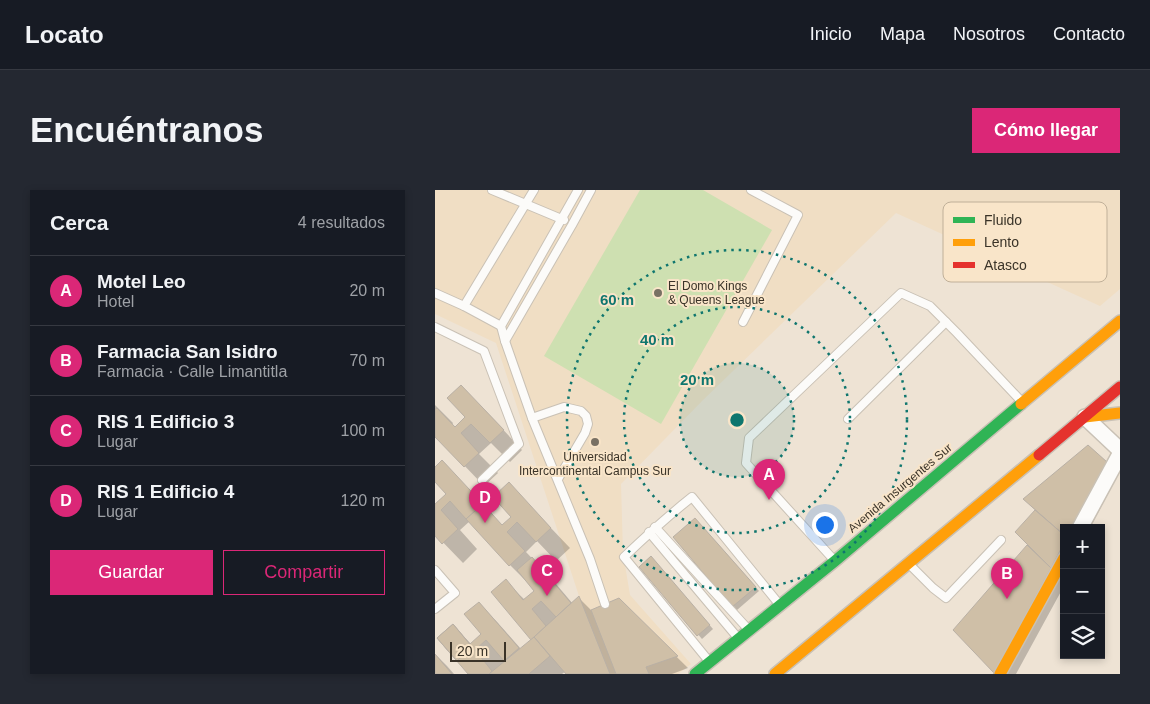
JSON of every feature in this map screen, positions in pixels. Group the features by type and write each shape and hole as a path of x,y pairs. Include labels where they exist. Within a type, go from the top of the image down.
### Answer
{"main road":[{"name":"Avenida Insurgentes Sur","path":"695,674 835,561 1120,321"},
{"path":"775,674 1120,387"},
{"path":"1085,417 1120,413"},
{"path":"1000,674 1060,565"}],"street":[{"path":"1085,417 1120,450"},
{"path":"1082,524 1120,454"}],"lane":[{"path":"492,190 573,225"},
{"path":"464,306 534,190"},
{"path":"578,190 501,326 532,418 590,558 605,604"},
{"path":"505,341 573,225 591,190"},
{"path":"743,322 797,215 751,190"},
{"path":"435,293 501,326"},
{"path":"835,561 746,463 749,438 901,293 930,306 1023,403"},
{"path":"848,419 946,322"},
{"path":"435,327 484,351 519,444 482,480"},
{"path":"532,418 564,407 581,411 586,416 588,424 585,433 558,479"},
{"path":"710,662 624,557 652,530 692,498 781,605"},
{"path":"652,530 749,630"},
{"path":"652,530 739,638"},
{"path":"908,563 946,598 1001,540"},
{"path":"435,570 455,593 435,609"}],"shaded area":[{"name":"Universidad Intercontinental Campus Sur","path":"435,190 1120,190 1120,289 1100,306 1047,282 1107,282 1107,202 943,202 943,234 896,213 703,400 621,484 623,553 630,595 691,664 678,674 610,674 579,596 496,343 435,314"}],"green space":[{"name":"El Domo Kings & Queens League","path":"640,190 703,190 772,230 661,424 544,356"}],"building":[{"path":"461,385 504,430 490,443 471,424 461,433 479,453 464,467 435,437 435,409 437,408 455,427 465,417 447,398"},
{"path":"1088,445 1107,462 1074,524 1060,524 1060,531 1023,499"},
{"path":"442,460 483,504 466,519 450,501 441,510 458,529 442,544 435,536 435,504 446,494 435,482 435,467"},
{"path":"509,482 551,528 536,542 517,522 507,532 525,551 509,566 466,519 483,504 502,525 511,517 493,497"},
{"path":"1035,510 1060,532 1060,551 1051,568 1015,532"},
{"path":"695,518 756,587 732,607 673,537"},
{"path":"1027,545 1051,568 994,673 953,630"},
{"path":"651,556 710,625 697,636 639,567"},
{"path":"532,557 571,603 556,617 541,601 532,609 546,626 531,640 491,592 506,579 523,600 534,591 517,570"},
{"path":"579,596 610,674 566,674 534,637"},
{"path":"619,598 678,656 646,667 649,674 616,674 591,610"},
{"path":"479,602 519,648 504,661 486,640 475,650 492,671 489,674 468,674 437,638 453,624 470,644 481,634 464,614"},
{"path":"453,624 472,647 457,661 437,638"},
{"path":"534,637 550,656 529,674 489,674"},
{"path":"435,654 452,674 435,674"}],"traffic: fast":[{"path":"695,674 835,561 1021,404"}],"traffic: slow":[{"path":"1021,404 1120,321"},
{"path":"1085,417 1120,413"},
{"path":"775,674 1039,455"},
{"path":"1000,674 1060,565"}],"traffic: jam":[{"path":"1039,455 1120,387"}],"place":[{"name":"El Domo Kings & Queens League","path":"658,293"},
{"name":"Universidad Intercontinental Campus Sur","path":"595,442"},
{"name":"Motel Leo","path":"769,500"},
{"name":"RIS 1 Edificio 4","path":"485,523"},
{"name":"RIS 1 Edificio 3","path":"547,596"},
{"name":"Farmacia San Isidro","path":"1007,599"}]}
